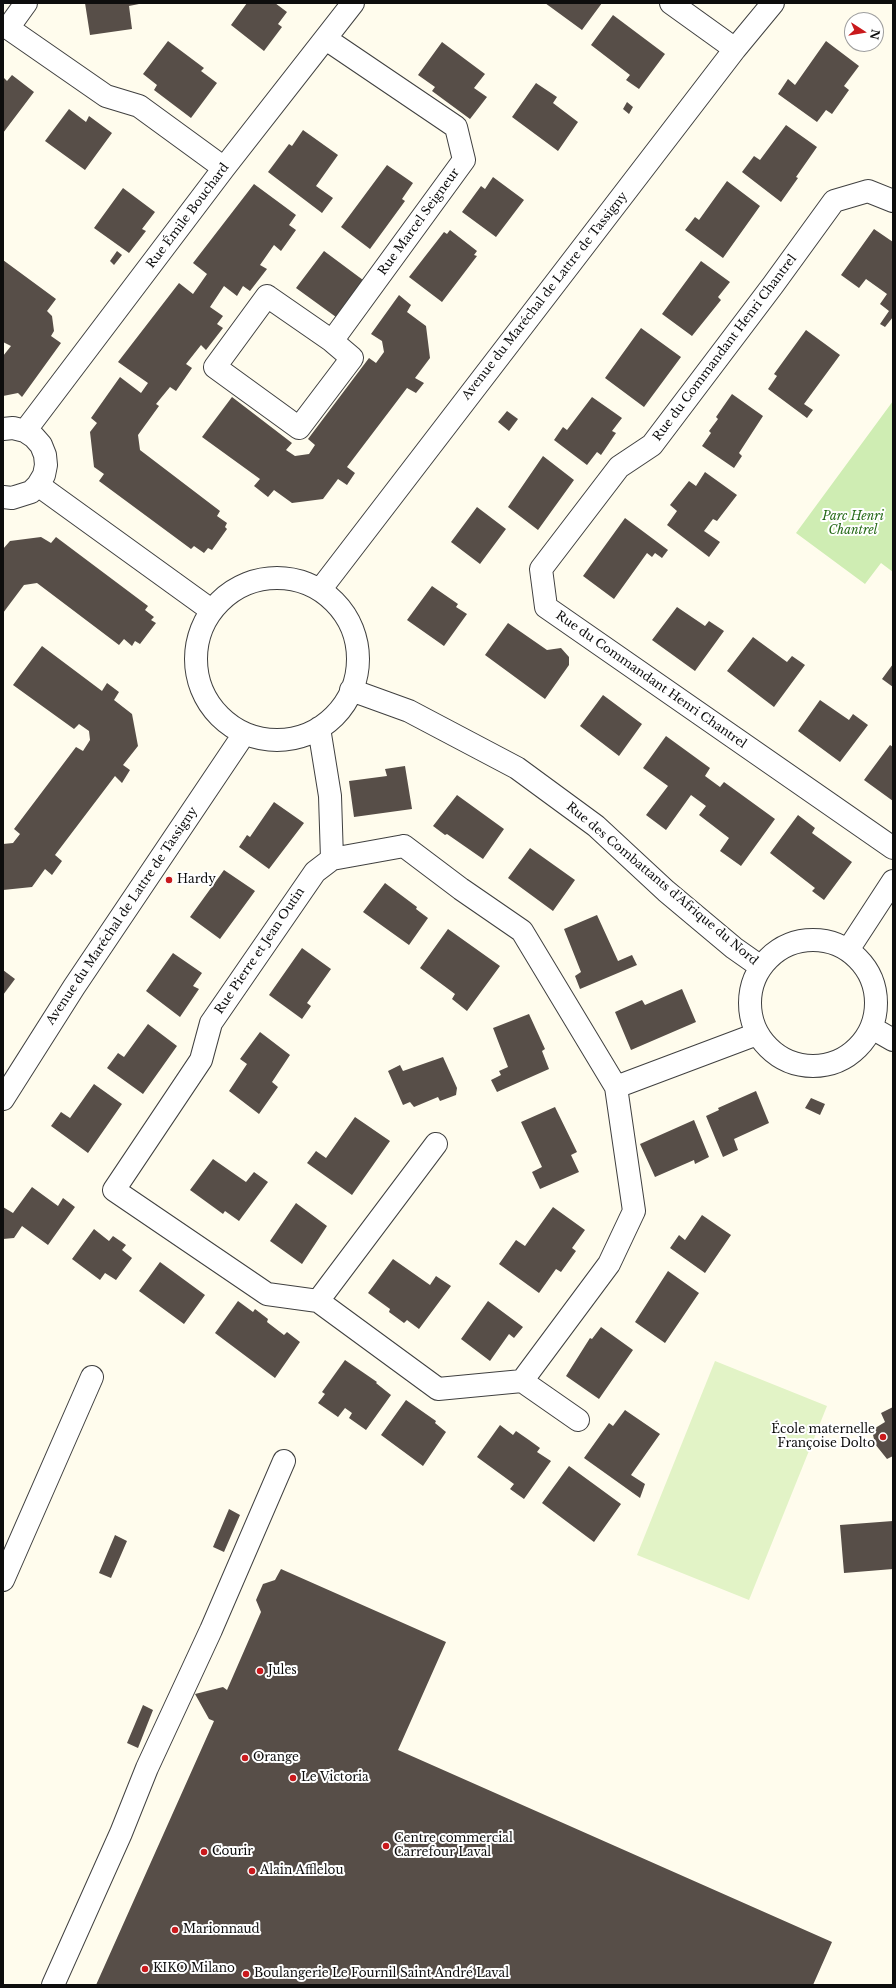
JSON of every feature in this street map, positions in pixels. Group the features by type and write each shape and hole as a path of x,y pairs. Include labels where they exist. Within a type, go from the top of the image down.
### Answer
{"street":[{"path":"26,3 8,28 106,96 139,106 224,168"},
{"name":"Rue Émile Bouchard","path":"25,431 224,168 326,39 352,3"},
{"path":"671,3 735,49"},
{"name":"Avenue du Maréchal de Lattre de Tassigny","path":"320,590 735,49 773,3"},
{"name":"Rue Marcel Seigneur","path":"326,39 456,127 464,160 332,341"},
{"name":"Rue du Commandant Henri Chantrel","path":"893,201 868,191 834,201 773,285 652,445 619,467 541,569 546,607 893,848"},
{"path":"267,296 332,341 352,358 299,428 216,367 267,296"},
{"path":"3,429 13,428 25,431 34,437 41,445 45,455 46,465 44,475 38,485 31,492 12,498 3,497"},
{"path":"38,485 211,610"},
{"path":"274,577 298,580 320,590 338,605 350,624 355,638 357,645 358,668 351,690 338,712 319,728 300,737 279,740 244,734 216,713 201,690 195,663 199,635 211,610 228,593 250,582 274,577"},
{"name":"Rue des Combattants d'Afrique du Nord","path":"351,690 409,711 517,768 596,826 666,890 734,948 761,967"},
{"path":"319,728 330,796 332,860"},
{"name":"Avenue du Maréchal de Lattre de Tassigny","path":"3,1099 74,987 244,734"},
{"name":"Rue Pierre et Jean Outin","path":"404,846 522,932 616,1087 634,1211 609,1264 522,1381 438,1389 318,1301 267,1294 114,1190 201,1060 211,1023 315,872 332,860 404,846"},
{"path":"848,950 893,881"},
{"path":"810,940 830,942 848,950 864,965 874,984 877,1006 872,1028 861,1045 846,1058 826,1066 806,1067 786,1062 770,1050 757,1034 751,1017 750,1000 753,983 761,967 774,953 798,942 810,940"},
{"path":"872,1028 893,1040"},
{"path":"616,1087 757,1034"},
{"path":"318,1301 436,1144"},
{"path":"3,1580 92,1376"},
{"path":"522,1381 578,1420"},
{"path":"53,1985 121,1833 147,1768 211,1630 284,1461"}],"green space":[{"name":"Parc Henri Chantrel","path":"893,401 893,572 881,563 865,584 796,533"},
{"path":"715,1361 827,1406 749,1600 637,1555"}],"building":[{"path":"85,3 139,4 129,6 132,29 90,35"},
{"path":"247,3 275,3 287,12 278,24 282,27 264,51 231,25"},
{"path":"545,3 602,3 582,30"},
{"path":"613,15 665,54 639,89 626,80 630,75 591,45"},
{"path":"168,41 204,68 201,71 217,83 191,118 154,90 157,85 143,74"},
{"path":"826,41 859,66 844,86 849,90 832,114 826,110 817,122 778,94 788,79 795,85"},
{"path":"442,42 485,74 474,88 487,97 470,119 432,91 435,87 418,75"},
{"path":"12,75 34,92 3,133 3,77 7,81"},
{"path":"536,83 557,97 553,103 578,122 558,151 512,117"},
{"path":"627,102 633,107 629,114 623,109"},
{"path":"69,109 86,122 89,116 112,133 85,170 45,141"},
{"path":"786,125 817,147 781,202 742,172 754,156 760,160"},
{"path":"303,130 338,155 316,186 333,198 322,213 268,172 289,144 292,146"},
{"path":"387,165 413,183 402,199 405,201 370,249 341,227"},
{"path":"493,177 524,200 496,237 462,212 481,186 485,189"},
{"path":"727,181 760,206 723,258 685,230 695,217 699,220"},
{"path":"254,184 296,215 289,225 296,230 281,251 274,245 260,265 267,269 250,291 243,286 237,296 224,286 210,307 223,316 217,324 223,328 206,350 201,345 186,364 192,368 176,391 170,387 156,404 159,406 138,435 140,450 220,511 217,516 227,523 225,527 227,529 212,550 208,548 204,553 194,546 191,549 99,481 104,474 94,467 90,432 97,423 91,418 120,377 141,393 148,383 118,362 179,283 193,294 207,274 193,263"},
{"path":"123,188 155,212 142,229 146,231 129,253 94,228"},
{"path":"874,229 893,242 893,317 885,327 880,324 889,311 880,304 887,294 866,279 859,288 841,275"},
{"path":"450,230 477,251 474,255 477,256 442,302 409,277 444,232 447,234"},
{"path":"117,251 122,255 114,265 110,261"},
{"path":"324,251 363,280 336,317 296,288"},
{"path":"3,260 56,299 47,311 52,316 54,331 51,336 61,343 22,397 18,393 3,396 3,356 11,346 3,342"},
{"path":"701,261 730,282 718,297 721,300 692,336 662,314"},
{"path":"399,295 411,305 407,312 426,326 430,358 415,378 424,383 416,393 407,388 347,467 355,473 347,485 338,479 323,499 292,503 274,490 268,497 254,486 260,479 202,437 232,397 292,443 286,450 295,456 309,454 315,445 308,439 369,358 376,363 384,352 382,341 371,334"},
{"path":"641,328 681,357 644,407 605,378"},
{"path":"806,330 840,355 804,404 813,410 807,418 768,389 777,376 774,374"},
{"path":"732,394 763,416 739,453 742,456 734,468 702,446 711,433 709,431 718,419 716,417"},
{"path":"592,397 622,418 612,431 616,433 601,455 597,452 587,465 554,440 563,427 567,430"},
{"path":"507,411 518,419 509,431 498,422"},
{"path":"543,456 574,480 538,530 508,507"},
{"path":"705,472 737,495 717,521 713,519 704,531 720,542 709,557 667,525 677,511 670,505 689,481 696,486"},
{"path":"477,507 506,529 480,564 451,542"},
{"path":"625,518 668,550 662,558 655,553 652,557 647,553 614,599 583,576"},
{"path":"41,537 51,543 56,537 148,606 145,610 154,617 151,620 156,623 140,644 135,641 132,646 124,639 119,645 37,583 24,585 3,613 3,549 10,541"},
{"path":"432,586 458,604 456,607 467,614 444,646 407,620"},
{"path":"677,607 705,626 709,621 724,631 695,671 652,640"},
{"path":"508,623 547,650 561,648 569,657 569,665 545,699 485,655"},
{"path":"753,637 787,662 792,656 805,665 774,707 727,671"},
{"path":"42,646 102,691 107,683 119,692 114,700 132,714 138,746 123,765 130,770 122,783 115,776 55,855 62,861 52,875 45,869 32,887 3,890 3,844 13,843 20,834 14,829 76,747 83,751 90,740 89,731 79,724 74,729 13,685"},
{"path":"893,664 893,687 882,679"},
{"path":"603,695 642,724 619,756 580,726"},
{"path":"820,700 849,720 853,714 868,725 840,762 798,731"},
{"path":"666,736 710,768 705,776 720,787 724,782 775,819 741,866 720,851 729,838 699,815 706,806 691,795 666,830 646,815 668,786 643,768"},
{"path":"890,745 893,747 893,801 864,780"},
{"path":"405,766 412,809 354,817 349,781 387,776 385,769"},
{"path":"457,795 504,829 483,859 433,826"},
{"path":"274,802 304,823 269,869 239,847 247,835 250,837"},
{"path":"798,815 815,828 812,833 852,862 824,900 812,891 815,888 770,853"},
{"path":"530,848 575,880 553,911 508,878"},
{"path":"224,870 255,891 220,939 190,917"},
{"path":"385,883 417,907 416,909 428,918 409,945 363,912"},
{"path":"597,915 618,961 632,955 637,965 580,989 575,976 581,972 564,929"},
{"path":"448,929 500,966 467,1011 452,999 455,994 420,968"},
{"path":"302,948 331,969 307,1003 311,1006 302,1019 269,995"},
{"path":"173,953 202,973 193,986 199,989 180,1017 146,991"},
{"path":"3,970 15,979 3,995"},
{"path":"682,989 696,1022 631,1050 615,1012 642,1000 645,1005"},
{"path":"529,1014 545,1049 542,1051 549,1069 497,1092 491,1080 501,1075 499,1071 508,1067 493,1028"},
{"path":"148,1024 177,1046 143,1094 107,1068 118,1053 124,1057"},
{"path":"260,1032 290,1055 272,1082 278,1087 259,1114 229,1091 247,1064 240,1059"},
{"path":"443,1057 457,1088 456,1095 440,1101 438,1097 414,1107 410,1102 403,1105 388,1071 400,1065 403,1071"},
{"path":"94,1084 122,1104 88,1153 51,1126 61,1112 70,1118"},
{"path":"756,1091 769,1123 734,1139 738,1150 723,1157 706,1116 719,1110 718,1108"},
{"path":"811,1098 825,1104 820,1115 805,1108"},
{"path":"555,1107 577,1152 571,1155 579,1172 540,1189 532,1172 542,1167 521,1122"},
{"path":"355,1117 390,1141 352,1195 307,1163 316,1151 326,1158"},
{"path":"694,1120 709,1157 695,1164 694,1160 655,1177 640,1144"},
{"path":"213,1159 246,1182 254,1172 268,1182 239,1221 225,1211 223,1214 190,1190"},
{"path":"32,1187 58,1206 63,1198 75,1207 48,1245 22,1226 14,1238 3,1239 3,1207 13,1213"},
{"path":"296,1203 327,1226 302,1264 270,1241"},
{"path":"553,1207 585,1230 572,1248 576,1251 561,1272 556,1269 539,1293 499,1264 516,1240 525,1246"},
{"path":"702,1215 731,1235 705,1273 670,1248 679,1235 685,1240"},
{"path":"94,1229 109,1241 113,1236 126,1245 122,1250 132,1258 116,1280 105,1273 100,1280 72,1259"},
{"path":"393,1259 430,1285 436,1276 451,1286 419,1329 407,1320 404,1323 389,1312 390,1309 368,1293"},
{"path":"160,1262 205,1295 184,1324 139,1291"},
{"path":"668,1271 699,1293 665,1343 635,1322"},
{"path":"238,1301 253,1312 255,1309 268,1319 267,1322 284,1335 287,1332 300,1342 275,1378 215,1333"},
{"path":"488,1301 523,1327 514,1338 509,1334 490,1361 461,1339"},
{"path":"601,1327 633,1350 599,1399 566,1376 590,1338 592,1339"},
{"path":"345,1360 377,1382 376,1383 391,1395 366,1430 349,1418 352,1413 345,1408 338,1417 318,1403 325,1394 322,1392"},
{"path":"406,1400 436,1421 435,1423 446,1432 423,1466 381,1435"},
{"name":"École maternelle Françoise Dolto","path":"893,1407 893,1456 887,1459 875,1444 872,1430 885,1422 881,1413"},
{"path":"625,1410 660,1434 631,1475 645,1484 640,1498 584,1458 609,1423 613,1426"},
{"path":"500,1425 513,1435 516,1431 529,1440 540,1448 537,1452 551,1461 524,1499 510,1489 514,1484 477,1457"},
{"path":"569,1466 621,1504 594,1542 542,1503"},
{"path":"229,1509 240,1515 224,1552 213,1547"},
{"path":"893,1521 893,1569 844,1573 840,1525"},
{"path":"115,1535 127,1541 111,1578 99,1573"},
{"name":"Centre commercial Carrefour Laval","path":"281,1569 446,1642 398,1750 832,1942 813,1985 96,1985 214,1721 209,1719 195,1694 223,1687 227,1690 261,1612 256,1600 263,1584 275,1580"},
{"path":"143,1705 153,1710 138,1748 127,1743"}],"place":[{"name":"Hardy","path":"169,880"},
{"name":"École maternelle Françoise Dolto","path":"883,1437"},
{"name":"Jules","path":"260,1671"},
{"name":"Orange","path":"245,1758"},
{"name":"Le Victoria","path":"293,1778"},
{"name":"Centre commercial Carrefour Laval","path":"386,1846"},
{"name":"Courir","path":"204,1852"},
{"name":"Alain Afflelou","path":"252,1871"},
{"name":"Marionnaud","path":"175,1930"},
{"name":"KIKO Milano","path":"145,1969"},
{"name":"Boulangerie Le Fournil Saint André Laval","path":"246,1974"}]}
